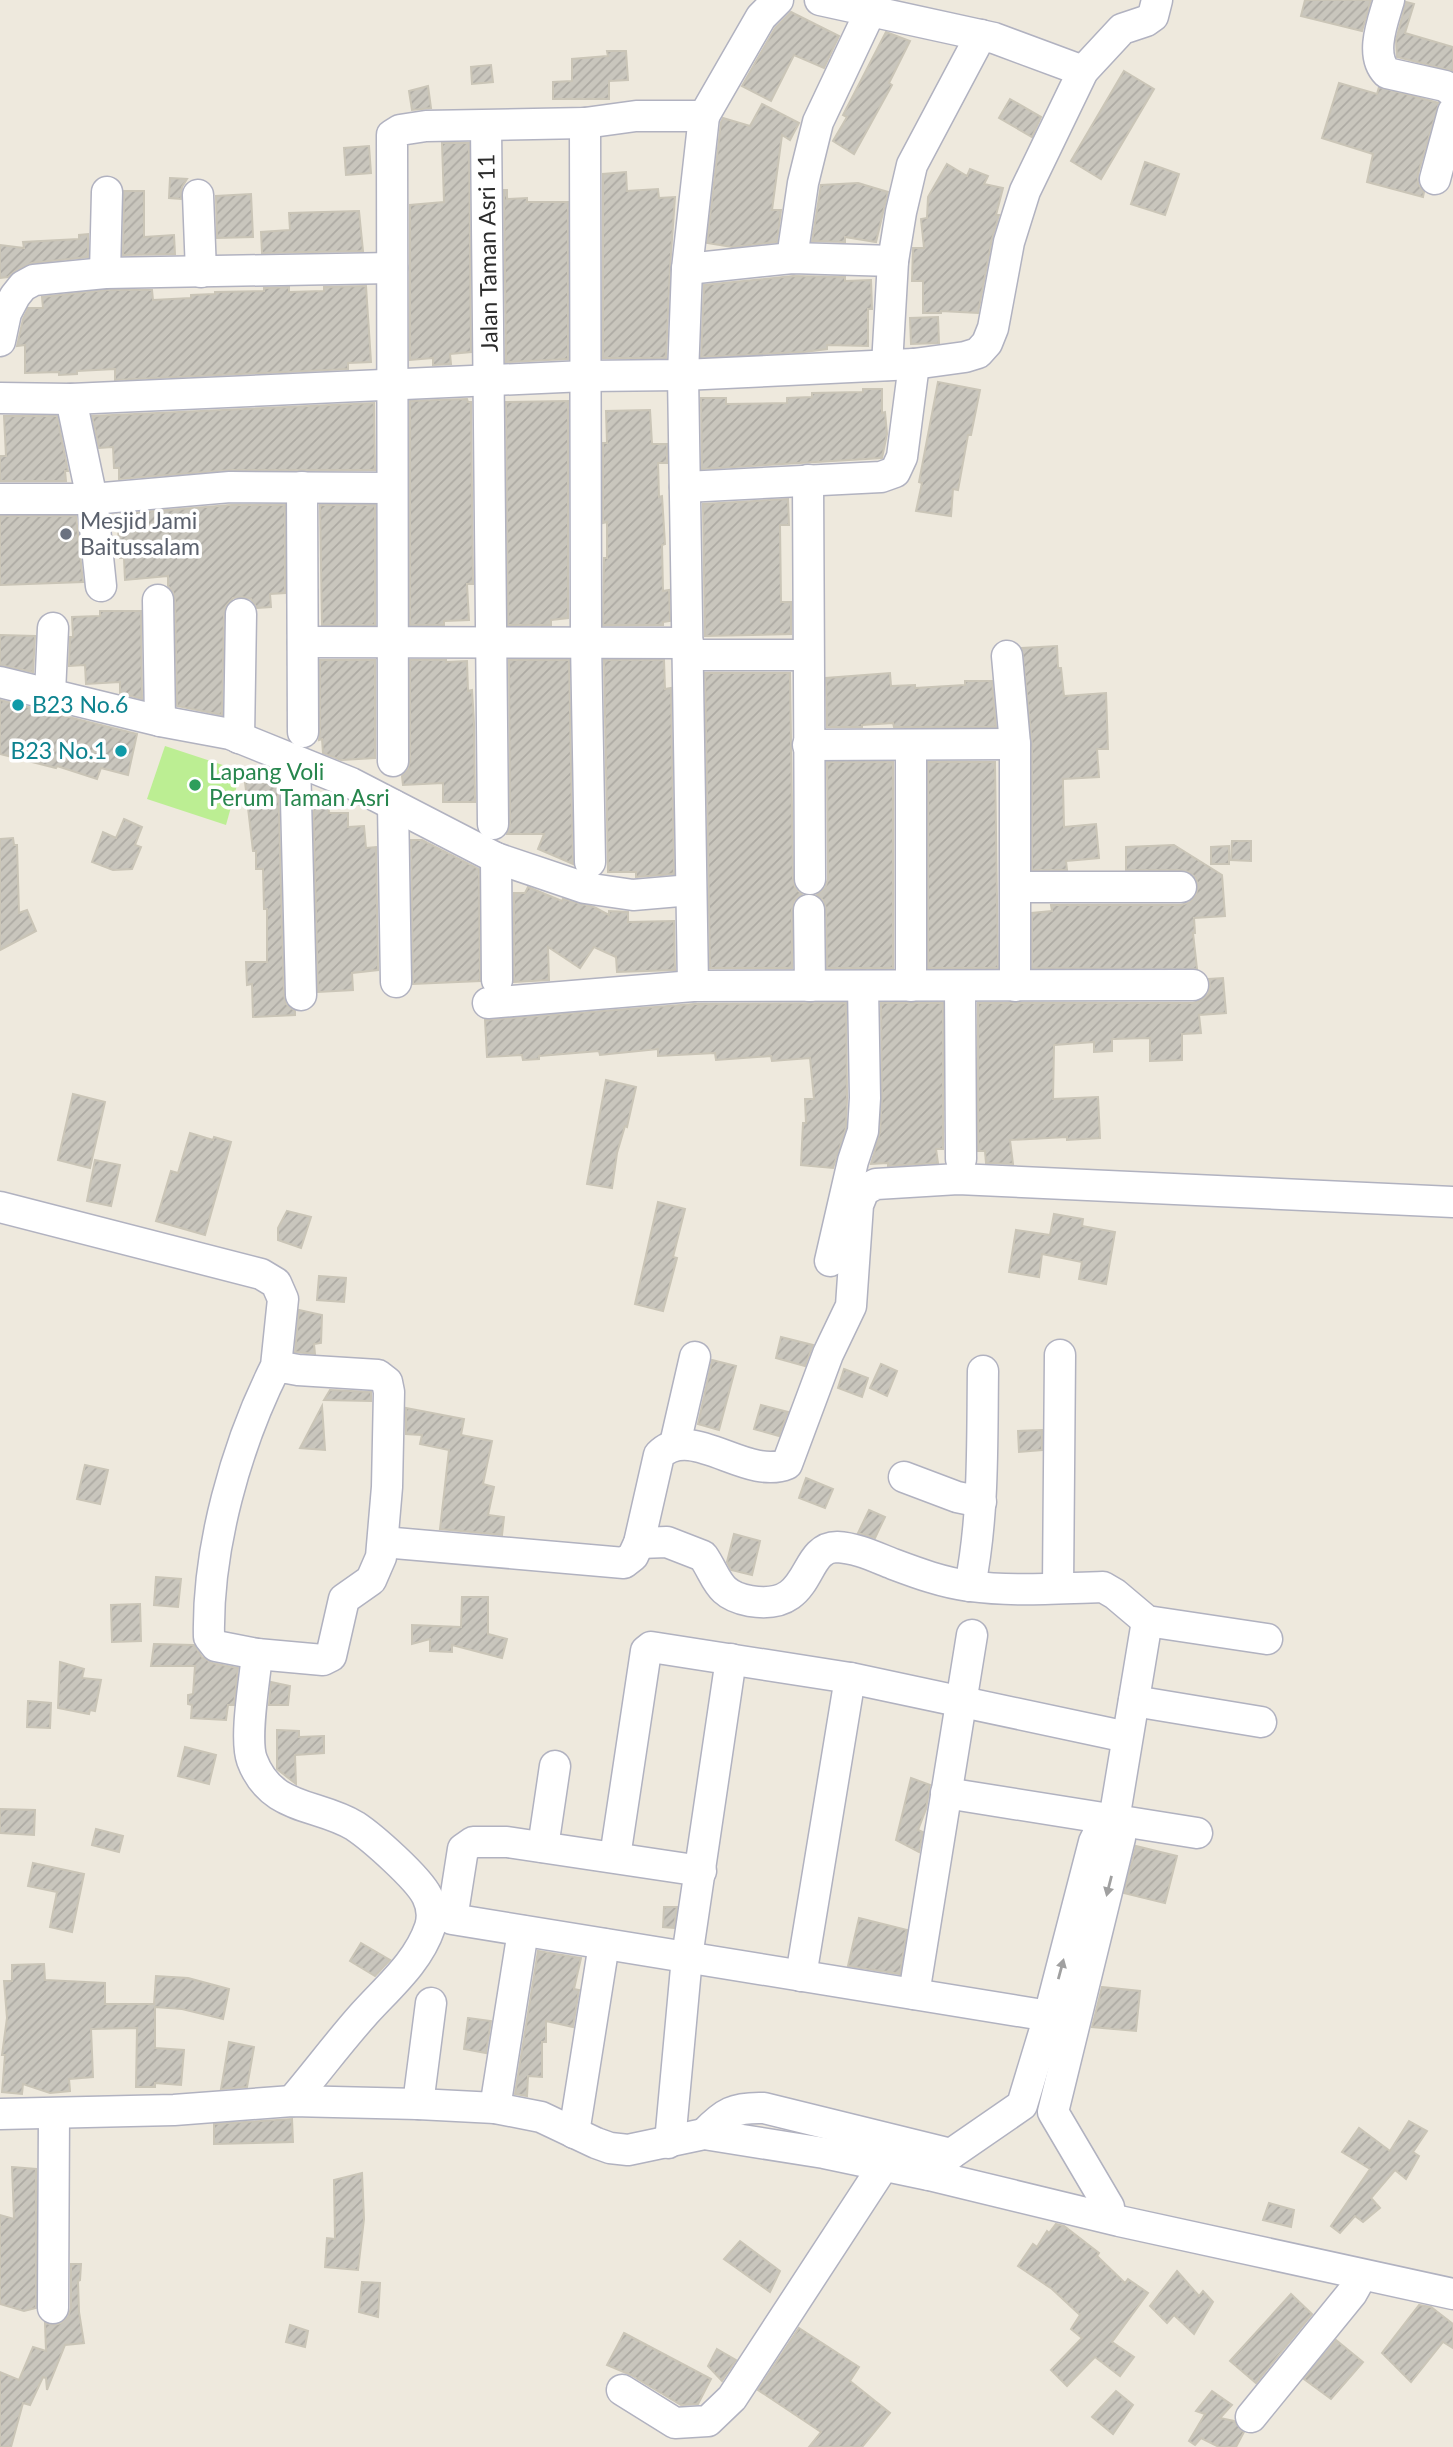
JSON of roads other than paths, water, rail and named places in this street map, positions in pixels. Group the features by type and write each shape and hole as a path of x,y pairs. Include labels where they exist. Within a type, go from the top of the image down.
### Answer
{"street":[{"path":"692,986 683,375 687,270 704,116 761,17 778,0"},
{"path":"821,0 981,35 1083,71"},
{"path":"0,398 71,399 585,376 683,375 901,364 965,357 978,353 987,343 993,328 1009,242 1025,191 1083,71 1122,29 1153,16 1157,0"},
{"path":"1389,0 1380,32 1378,57 1383,69 1387,73 1445,86 1453,92"},
{"path":"792,258 803,183 818,122 870,12"},
{"path":"685,487 881,477 895,472 902,457 901,364 894,261 901,212 912,164 981,35"},
{"path":"1435,179 1453,112"},
{"path":"393,761 392,135 400,130 426,126 585,123 636,116 704,116"},
{"path":"585,123 586,642 590,862"},
{"name":"Jalan Taman Asri 11","path":"486,126 494,824"},
{"path":"105,273 107,192"},
{"path":"198,195 201,272"},
{"path":"687,270 792,258 894,261"},
{"path":"0,341 6,313 23,286 34,279 105,273 392,268"},
{"path":"71,399 92,499 101,586"},
{"path":"808,480 810,879"},
{"path":"0,499 92,499 230,487 392,488"},
{"path":"302,488 303,732"},
{"path":"158,600 160,721"},
{"path":"239,738 241,614"},
{"path":"50,693 53,628"},
{"path":"303,642 586,642 808,655"},
{"path":"1007,656 1015,744 1015,986"},
{"path":"0,682 160,721 230,734 351,783 496,858 585,888 633,895 691,890"},
{"path":"911,744 911,986"},
{"path":"808,745 1015,744"},
{"path":"295,761 301,995"},
{"path":"393,805 396,982"},
{"path":"496,858 492,992 692,986 1193,985"},
{"path":"1016,887 1181,887"},
{"path":"809,910 810,986"},
{"path":"830,1261 863,1131 863,986"},
{"path":"960,986 961,1159"},
{"path":"383,1542 620,1563 629,1561 639,1543 659,1455 666,1448 675,1444 692,1446 762,1467 778,1468 787,1464 828,1354 851,1306 858,1205 864,1191 876,1184 958,1178 1453,1202"},
{"path":"0,1207 269,1278 281,1290 276,1366 252,1422 225,1500 215,1560 209,1634 210,1640 216,1646 257,1654 319,1660 331,1656 344,1599 371,1580 377,1569 383,1542 389,1392 387,1382 378,1375 276,1366"},
{"path":"1059,1587 1060,1355"},
{"path":"675,1444 695,1357"},
{"path":"970,1586 978,1545 981,1502 983,1371"},
{"path":"904,1477 946,1493 981,1502"},
{"path":"639,1543 667,1542 703,1556 719,1586 729,1593 752,1601 788,1597 801,1587 807,1571 817,1557 832,1547 866,1552 914,1571 970,1586 1103,1587 1132,1609 1267,1640"},
{"path":"1109,2207 1053,2112 1120,1838 1114,1820 1134,1701 1132,1609"},
{"path":"914,1994 972,1635"},
{"path":"615,1857 646,1651 651,1647 850,1678 1127,1737"},
{"path":"257,1654 249,1747 259,1773 269,1786 287,1800 331,1815 369,1837 426,1894 432,1915 423,1944 400,1976 292,2101"},
{"path":"668,2143 687,1957 731,1659"},
{"path":"801,1976 850,1678"},
{"path":"1134,1701 1261,1722"},
{"path":"543,1847 555,1766"},
{"path":"946,1793 1196,1833"},
{"path":"929,2175 951,2154 1022,2105 1049,2015 1094,1842 1100,1830 1114,1820"},
{"path":"701,1871 543,1847 473,1842 463,1849 453,1919 1049,2015"},
{"path":"495,2108 523,1931"},
{"path":"574,2133 604,1944"},
{"path":"418,2104 431,2003"},
{"path":"0,2114 174,2110 292,2101 495,2108 541,2117 610,2148 628,2150 704,2134 824,2153 1453,2294"},
{"path":"1022,2105 1053,2112"},
{"path":"704,2134 719,2118 730,2112 764,2108 951,2154"},
{"path":"52,2308 54,2114"},
{"path":"622,2390 675,2423 708,2421 732,2398 884,2165"},
{"path":"1251,2417 1352,2292 1362,2274"}],"place":[{"name":"Mesjid Jami Baitussalam","path":"66,534"},
{"name":"B23 No.6","path":"18,705"},
{"name":"B23 No.1","path":"121,751"},
{"name":"Lapang Voli Perum Taman Asri","path":"195,785"}]}
